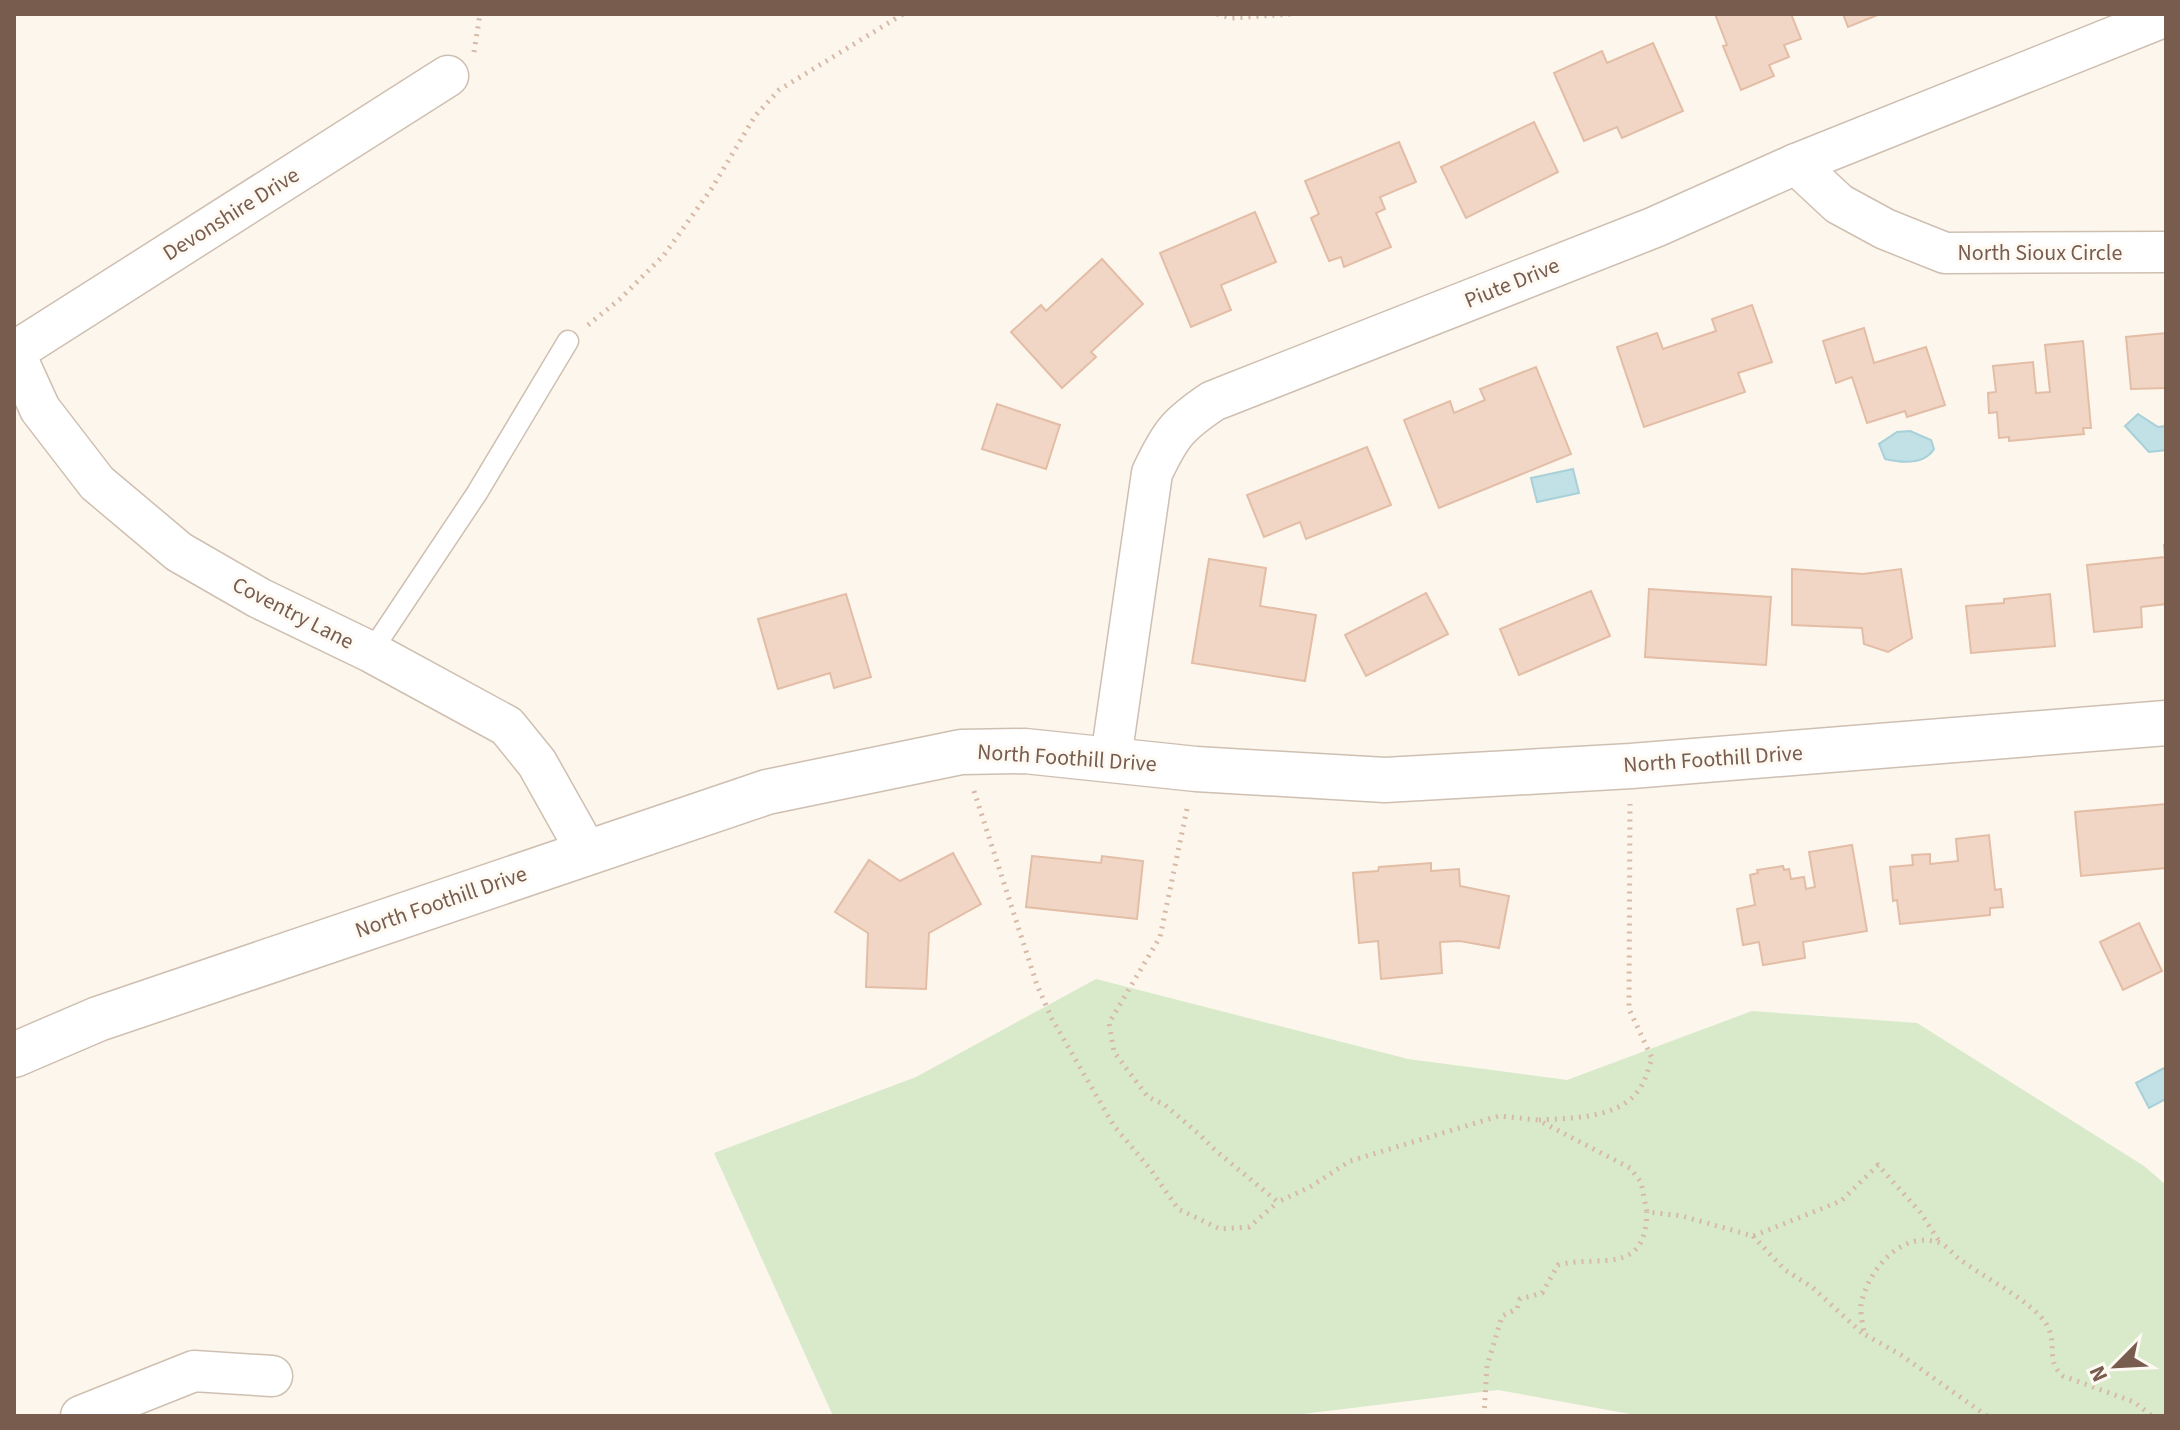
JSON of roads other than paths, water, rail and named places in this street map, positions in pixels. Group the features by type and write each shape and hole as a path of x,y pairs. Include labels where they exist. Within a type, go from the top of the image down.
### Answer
{"street":[{"name":"Piute Drive","path":"1111,758 1152,473 1169,437 1186,419 1213,401 1655,227 1796,164 2166,16"},
{"name":"Devonshire Drive","path":"14,352 448,76"},
{"name":"North Sioux Circle","path":"1796,164 1839,204 1885,229 1945,253 2166,252"},
{"name":"Coventry Lane","path":"14,352 40,409 97,483 179,552 259,598 371,652 507,726 537,763 587,852"},
{"name":"North Foothill Drive","path":"14,1055 98,1019 767,792 961,752 1025,751 1196,769 1385,780 1631,766 2166,723"},
{"path":"81,1416 194,1371 272,1376"}],"lane":[{"path":"371,652 477,493 568,341"}],"water":[{"path":"2138,414 2158,427 2166,426 2166,450 2149,452 2125,426"},
{"path":"1910,431 1931,440 1934,449 1930,454 1912,462 1885,459 1879,444 1897,432"},
{"path":"1573,469 1579,493 1537,502 1531,478"},
{"path":"2166,1067 2166,1099 2149,1108 2136,1083"}]}
